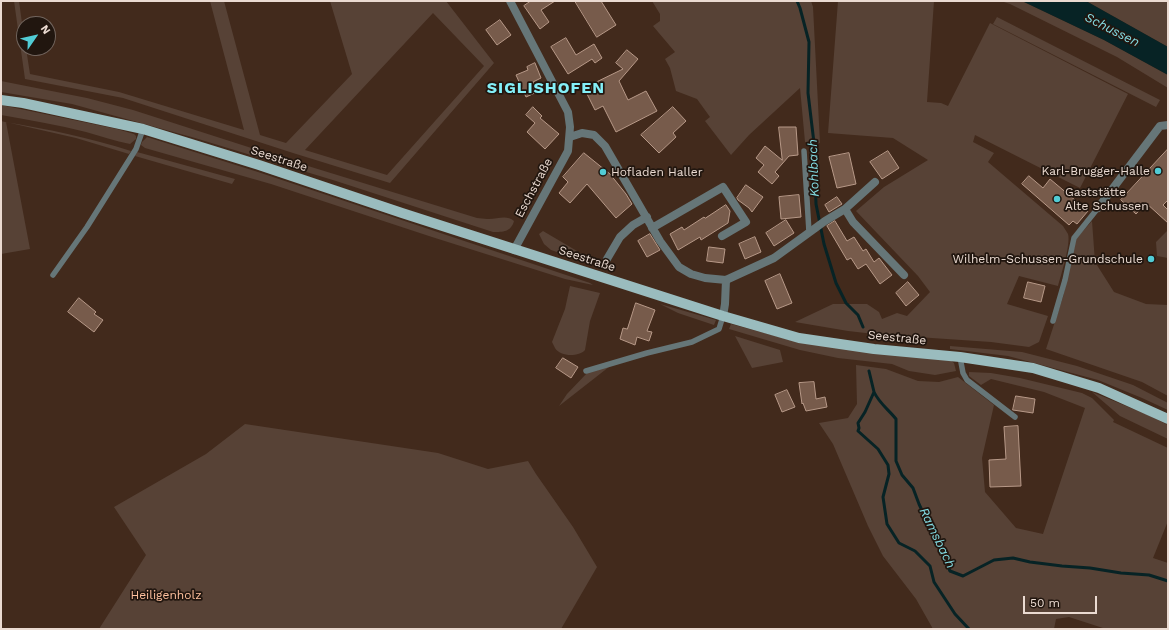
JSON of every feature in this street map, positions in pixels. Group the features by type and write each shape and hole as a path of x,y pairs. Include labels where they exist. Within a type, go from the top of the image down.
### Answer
{"main road":[{"name":"Seestraße","path":"1,100 23,103 143,130 259,166 514,250 723,316 799,338 874,349 960,357 1033,368 1099,388 1168,419"}],"street":[{"name":"Eschstraße","path":"510,1 568,112 570,127 568,151 514,250"},
{"path":"1098,208 1160,126 1168,125"},
{"path":"570,137 582,133 594,134 605,146 660,241 679,266 692,274 705,278 726,280 774,258 825,221 845,209 875,182"},
{"path":"652,228 724,187 746,222 722,236"},
{"path":"845,209 853,222 904,275"},
{"path":"606,259 620,236 633,225 647,217"},
{"path":"723,316 726,280"}],"lane":[{"path":"53,275 87,227 136,149 143,130"},
{"path":"804,151 812,230"},
{"path":"1053,321 1066,280 1074,238 1098,208"},
{"path":"586,371 647,353 692,342 719,329 723,316"},
{"path":"960,357 962,373 967,380 1015,417"}],"green space":[{"path":"14,1 19,1 21,16 16,16"},
{"path":"210,1 224,1 260,135 286,143 352,74 330,1 446,1 494,63 390,183 123,98 25,79 22,56 27,56 30,74 119,92 244,130","holes":["433,13 484,66 387,175 305,150"]},
{"path":"652,1 811,1 813,7 820,143 805,142 800,88 749,135 731,155 705,121 710,117 697,99 676,91 670,68 665,59 675,52 653,26 660,21 660,14"},
{"path":"838,1 934,1 927,102 941,103 948,106 990,23 1128,94 1080,188 975,135 973,142 994,153 988,162 1063,226 1068,234 1069,239 1067,252 1058,286 1019,276 1007,304 1048,316 1039,342 1029,347 991,342 901,337 848,331 795,322 833,304 867,304 879,312 882,319 897,313 907,316 930,292 918,276 856,211 884,187 928,160 893,138 828,133"},
{"path":"1001,1 1022,1 1104,40 1168,75 1168,88 1117,57 1010,4"},
{"path":"1086,1 1168,1 1168,47"},
{"path":"997,17 1160,100 1156,107 993,24"},
{"path":"1,81 87,98 133,110 477,218 508,218 514,221 513,225 509,229 493,232 336,181 195,138 72,104 1,92"},
{"path":"1,105 117,129 134,134 136,139 130,144 75,129 1,115"},
{"path":"1,121 6,122 30,249 1,254"},
{"path":"9,123 69,134 131,151 129,154 76,138"},
{"path":"147,137 258,172 593,285 565,279 271,184 145,148 141,145"},
{"path":"137,152 235,179 232,184 135,156"},
{"path":"1092,221 1095,262 1114,292 1146,304 1168,305 1168,396 1142,382 1046,349 1063,297 1076,239"},
{"path":"1168,230 1168,258 1157,256 1156,242"},
{"path":"543,231 594,261 593,264 551,250 544,244 539,234"},
{"path":"570,286 600,293 590,321 585,350 574,355 557,351 552,342 565,309"},
{"path":"660,304 716,320 714,325 678,313"},
{"path":"731,324 794,341 949,359 954,363 956,371 935,375 909,371 892,364 838,358 800,350 729,329"},
{"path":"735,336 780,350 783,362 752,368"},
{"path":"950,346 1022,352 1077,366 1133,385 1168,403 1168,410 1098,380 1008,356 950,349"},
{"path":"614,363 559,406 567,394 588,372"},
{"path":"856,365 886,369 918,381 939,382 958,377 994,405 982,458 985,492 1016,528 1043,534 1085,408 1044,392 991,379 981,385 969,376 969,372 991,373 1020,378 1082,393 1092,398 1114,420 1113,422 1168,448 1168,521 1153,558 1168,563 1168,629 1106,629 1069,617 1056,619 1054,629 933,629 916,599 883,556 868,526 833,444 819,423 848,418 857,404"},
{"path":"1092,392 1148,415 1168,425 1168,439 1120,416"},
{"name":"Heiligenholz","path":"245,424 438,453 488,469 528,461 573,527 597,567 561,629 99,629 146,555 114,507 206,454"}],"water":[{"name":"Schussen","path":"1022,1 1086,1 1168,47 1168,75 1104,40"}],"building":[{"path":"531,1 555,1 541,10 549,22 540,29 524,6"},
{"path":"575,1 601,1 616,25 597,37"},
{"path":"500,20 511,35 497,45 486,30"},
{"path":"566,38 576,55 594,44 602,58 595,63 592,59 568,74 551,47"},
{"path":"627,50 638,59 619,81 628,100 646,91 657,111 616,132 603,106 595,110 584,88 623,69 616,63"},
{"path":"535,63 541,78 533,82 537,92 526,97 516,75 528,70 527,67"},
{"path":"533,107 542,116 540,118 559,134 545,149 527,132 535,123 526,115"},
{"path":"673,107 686,121 673,133 676,137 659,153 641,135"},
{"path":"779,127 796,127 798,155 789,156 775,172 779,176 772,184 758,172 764,165 756,158 765,146 782,160"},
{"name":"Karl-Brugger-Halle","path":"1168,149 1168,200 1163,205 1168,210 1168,223 1146,203 1136,214 1121,200"},
{"path":"888,151 899,168 882,179 870,162"},
{"path":"584,153 610,174 632,204 616,218 587,184 570,203 559,193 568,182 563,177"},
{"path":"849,153 856,184 837,188 829,157"},
{"name":"Gaststätte Alte Schussen","path":"1029,176 1043,188 1050,179 1088,211 1077,224 1073,221 1069,225 1022,184"},
{"path":"746,185 763,197 752,212 737,198"},
{"path":"799,195 801,217 781,219 779,197"},
{"path":"837,197 842,204 829,212 825,205"},
{"path":"726,205 730,211 728,223 701,240 700,237 678,250 670,234 682,227 684,230"},
{"path":"786,220 794,233 774,246 766,233"},
{"path":"835,221 847,241 854,237 863,251 866,249 874,262 879,258 892,275 880,284 866,264 858,269 851,258 847,260 827,226"},
{"path":"650,234 660,250 647,257 638,241"},
{"path":"755,237 761,252 745,259 739,244"},
{"path":"709,247 725,249 723,263 707,261"},
{"path":"780,274 792,303 777,309 765,281"},
{"path":"908,282 919,295 906,306 896,293"},
{"path":"1028,282 1045,286 1041,302 1024,298"},
{"path":"79,298 96,312 94,314 103,320 94,332 68,312"},
{"path":"636,303 655,310 647,331 652,332 649,341 637,337 635,345 620,339 623,328 627,329"},
{"path":"563,358 578,367 571,378 556,368"},
{"path":"814,382 816,399 825,397 827,407 806,411 803,403 802,404 799,383"},
{"path":"787,390 795,407 782,412 775,395"},
{"path":"1016,396 1035,399 1033,413 1013,410"},
{"path":"1018,426 1021,486 990,487 989,460 1006,459 1004,427"}],"waterway":[{"name":"Kohlbach","path":"797,1 809,42 808,93 814,143 816,204 824,244 836,283 846,303 858,315 863,327"},
{"name":"Kohlbach","path":"869,371 874,392 858,423 858,431 878,449 888,465 889,474 883,497 887,524 899,543 915,551 930,566 934,582 955,614 969,629"},
{"name":"Ramsbach","path":"874,392 881,403 896,419 896,461 902,475 913,488 950,571 963,576 994,560 1013,558 1030,562 1149,575 1168,581"}],"place":[{"name":"Karl-Brugger-Halle","path":"1158,171"},
{"name":"Hofladen Haller","path":"603,172"},
{"name":"Gaststätte Alte Schussen","path":"1057,199"},
{"name":"Wilhelm-Schussen-Grundschule","path":"1151,259"}],"district":[{"name":"SIGLISHOFEN","path":"546,88"}]}
